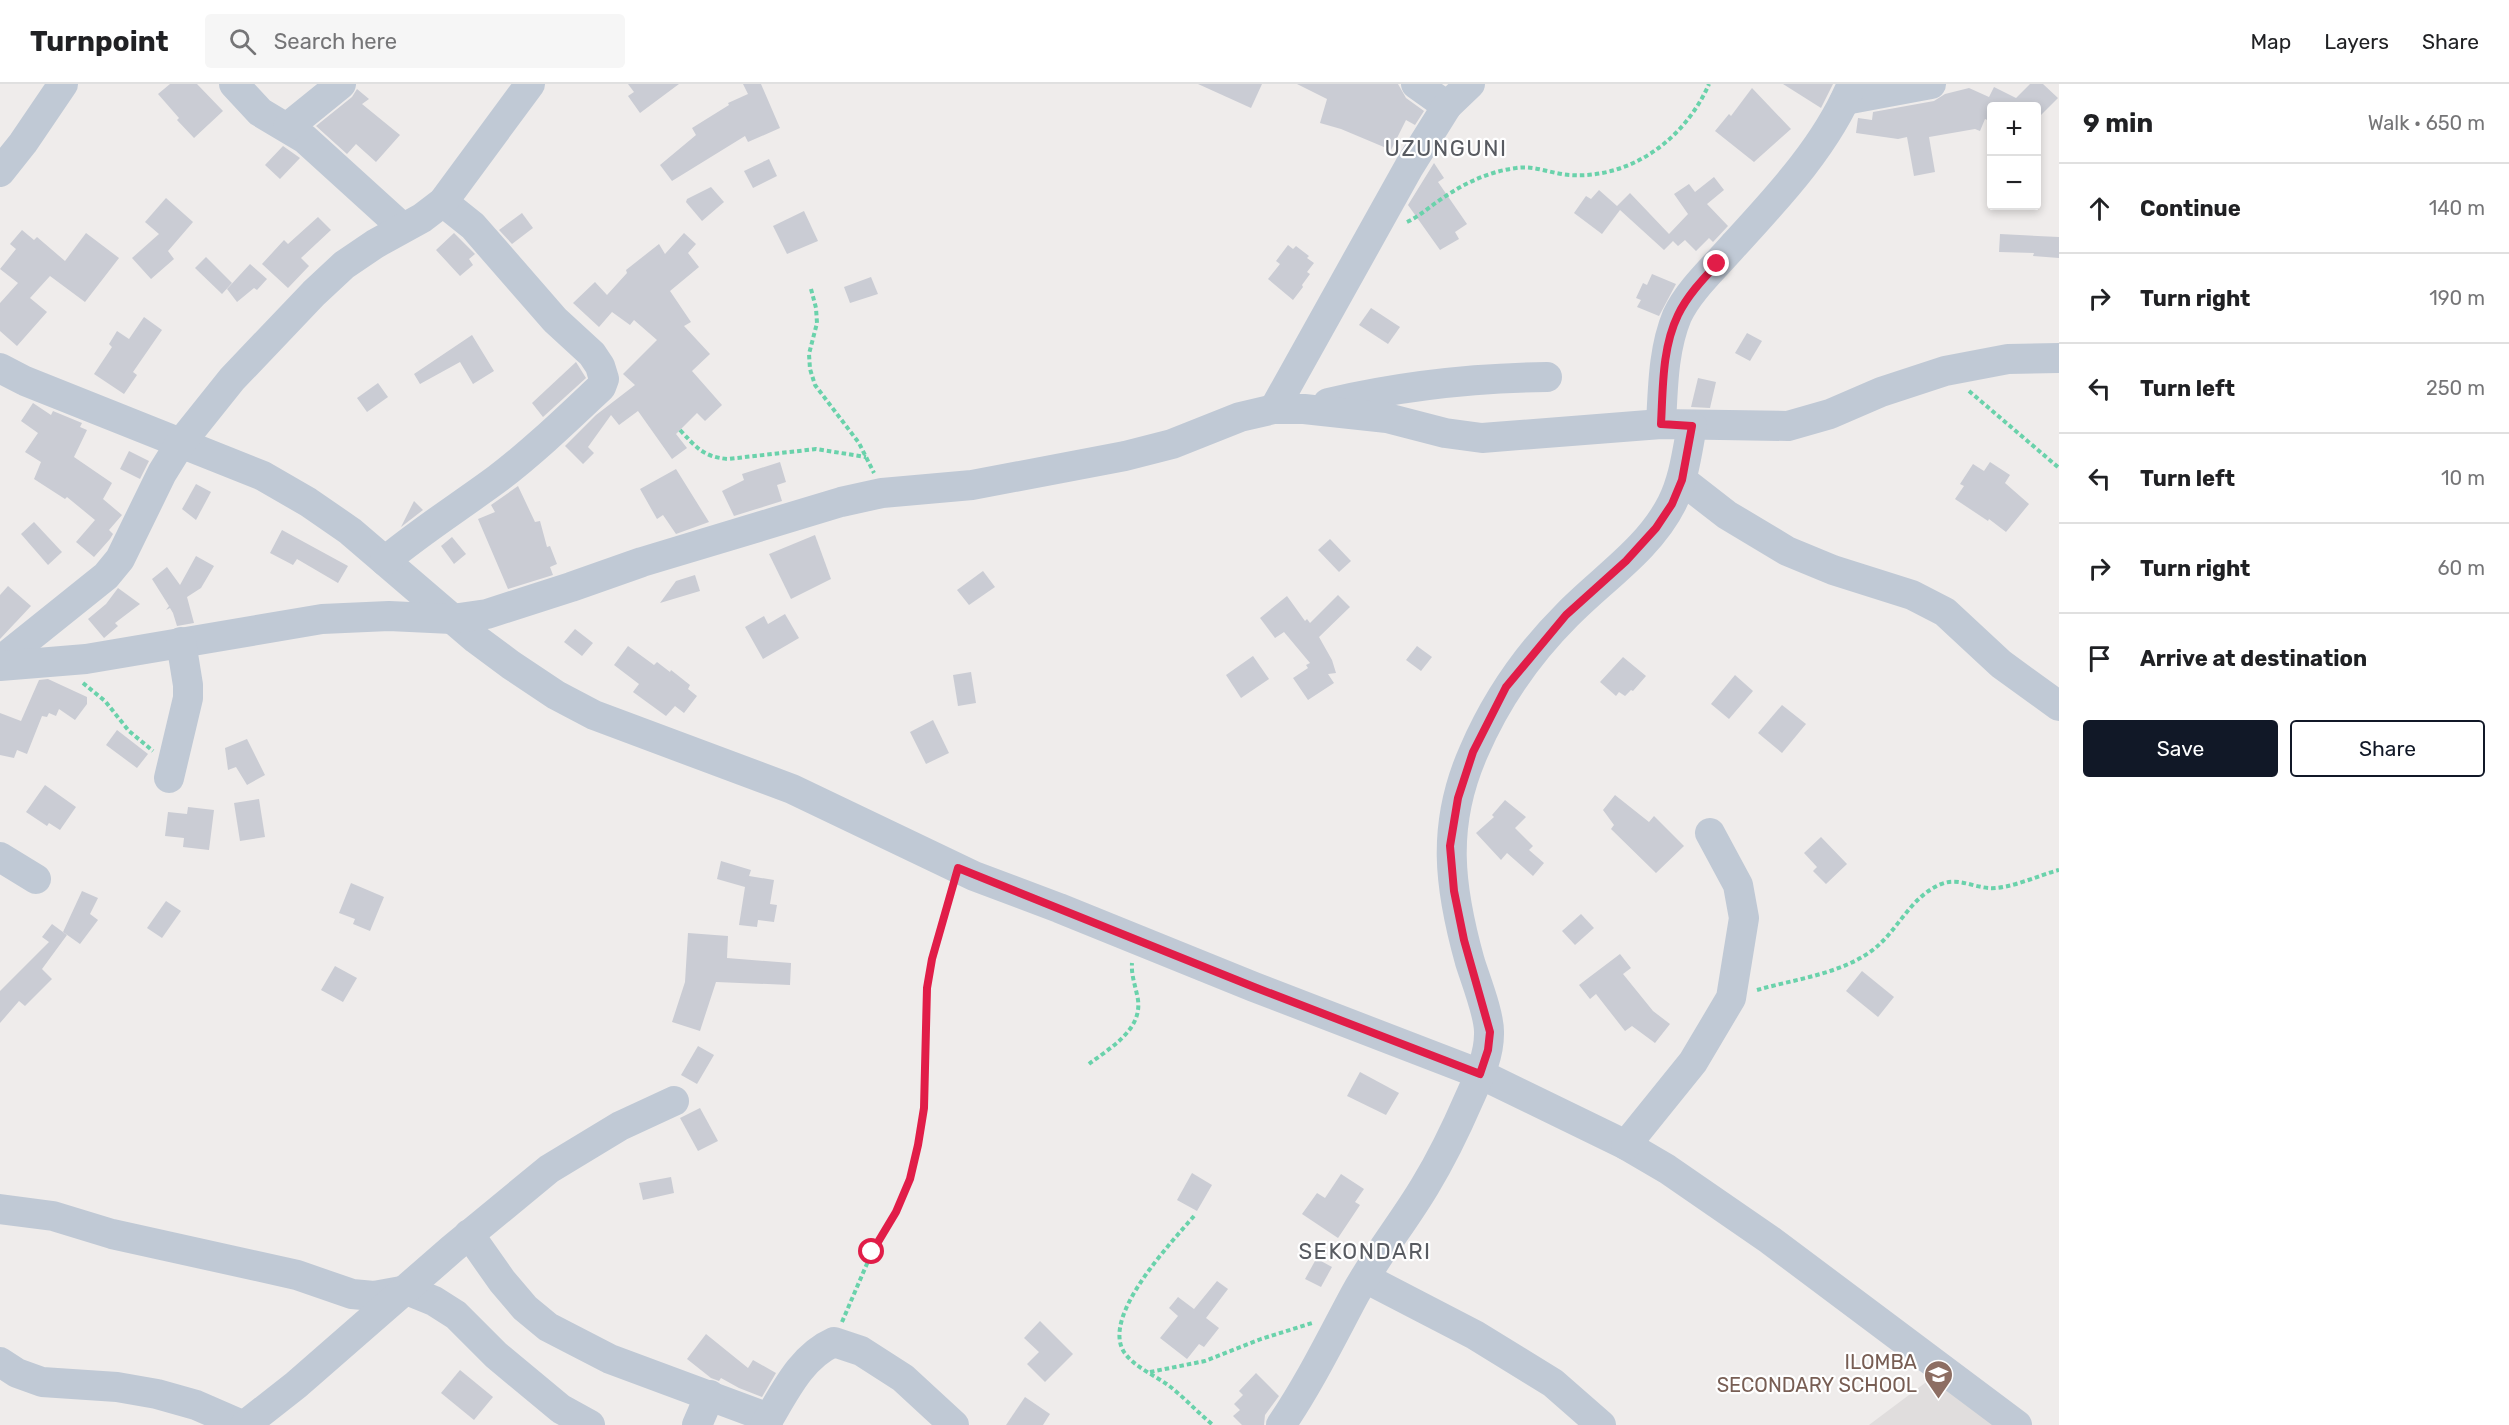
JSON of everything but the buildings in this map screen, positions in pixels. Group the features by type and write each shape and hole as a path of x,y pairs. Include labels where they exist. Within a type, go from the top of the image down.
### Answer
{"street":[{"path":"0,172 63,84"},
{"path":"234,84 260,112 305,139 403,228"},
{"path":"288,127 341,84"},
{"path":"1416,84 1448,106"},
{"path":"1274,409 1409,167 1448,106 1470,84"},
{"path":"1661,424 1663,378 1668,342 1678,314 1697,286 1821,141 1848,92 1894,93 1931,84"},
{"path":"0,661 106,576 120,559 162,472 180,444 240,371 315,292 358,255 433,211 442,202 526,86"},
{"path":"385,561 525,456 601,387 604,379 600,366 591,354 555,320 479,233 442,202"},
{"path":"0,666 86,659 322,619 389,616 452,619 487,614 642,562 807,511 882,493 972,485 1125,456 1172,444 1240,417 1274,409 1304,409 1387,418 1445,433 1482,438 1661,424 1788,426 1810,421 1881,392 1945,371 2008,359 2059,358"},
{"path":"0,368 25,381 262,476 299,497 350,531 452,619 511,665 556,695 594,715 792,789 958,868 1480,1074 1626,1145 1675,1174 1770,1240 2017,1425"},
{"path":"1304,409 1411,386 1479,378 1547,377"},
{"path":"1281,1425 1382,1249 1425,1187 1457,1127 1488,1050 1490,1032 1464,940 1454,891 1450,846 1458,798 1473,752 1506,687 1566,615 1626,561 1656,528 1672,504 1682,480 1692,426"},
{"path":"1682,480 1727,515 1786,550 1833,570 1912,595 1945,612 2001,663 2059,706"},
{"path":"171,770 188,698 181,642"},
{"path":"1626,1145 1693,1062 1731,998 1744,918 1738,885 1710,833"},
{"path":"0,857 36,879"},
{"path":"0,1362 17,1373 42,1382 117,1387 157,1394 196,1405 244,1425 267,1410 469,1234 549,1169 620,1126 674,1101"},
{"path":"0,1209 53,1216 112,1234 297,1275 352,1294 374,1296 407,1290 434,1301 456,1315 516,1372 561,1409 590,1425"},
{"path":"469,1234 525,1308 548,1326 610,1359 711,1395 767,1422 797,1372 821,1348 834,1342 861,1351 903,1378 954,1425"},
{"path":"1365,1278 1475,1335 1546,1378 1581,1405 1601,1425"},
{"path":"697,1425 711,1395"}],"path":[{"path":"1372,233 1392,229 1413,219 1460,186 1495,172 1517,167 1567,175 1593,176 1618,170 1649,155 1670,140 1689,117 1709,84"},
{"path":"811,289 817,322 809,354 814,385 867,457 882,493"},
{"path":"1945,371 2059,468"},
{"path":"680,430 700,451 713,458 728,459 816,449 867,457"},
{"path":"57,662 105,701 139,741 171,770"},
{"path":"834,1342 849,1300 872,1252 896,1212 910,1179 924,1108 927,988 934,948 958,868"},
{"path":"1731,998 1855,962 1876,947 1929,889 1948,881 1989,888 2006,886 2059,870"},
{"path":"1089,1064 1129,1031 1136,1017 1138,1002 1131,970 1139,941"},
{"path":"1194,1216 1126,1307 1119,1324 1117,1338 1130,1359 1169,1386 1212,1425"},
{"path":"1149,1372 1205,1360 1348,1310"}],"shaded area":[{"name":"ILOMBA SECONDARY SCHOOL","path":"1937,1374 2011,1425 1869,1425"}],"place":[{"name":"ILOMBA SECONDARY SCHOOL","path":"1938,1400"}],"district":[{"name":"UZUNGUNI","path":"1446,148"},
{"name":"SEKONDARI","path":"1365,1251"}],"route":[{"path":"872,1252 896,1212 910,1179 918,1145 924,1108 927,988 940,925 958,868 1254,987 1480,1074 1488,1050 1490,1032 1464,940 1454,891 1450,846 1458,798 1473,752 1506,687 1566,615 1626,561 1656,528 1672,504 1682,480 1692,426 1661,424 1663,378 1668,342 1678,314 1697,286 1717,264"}]}
